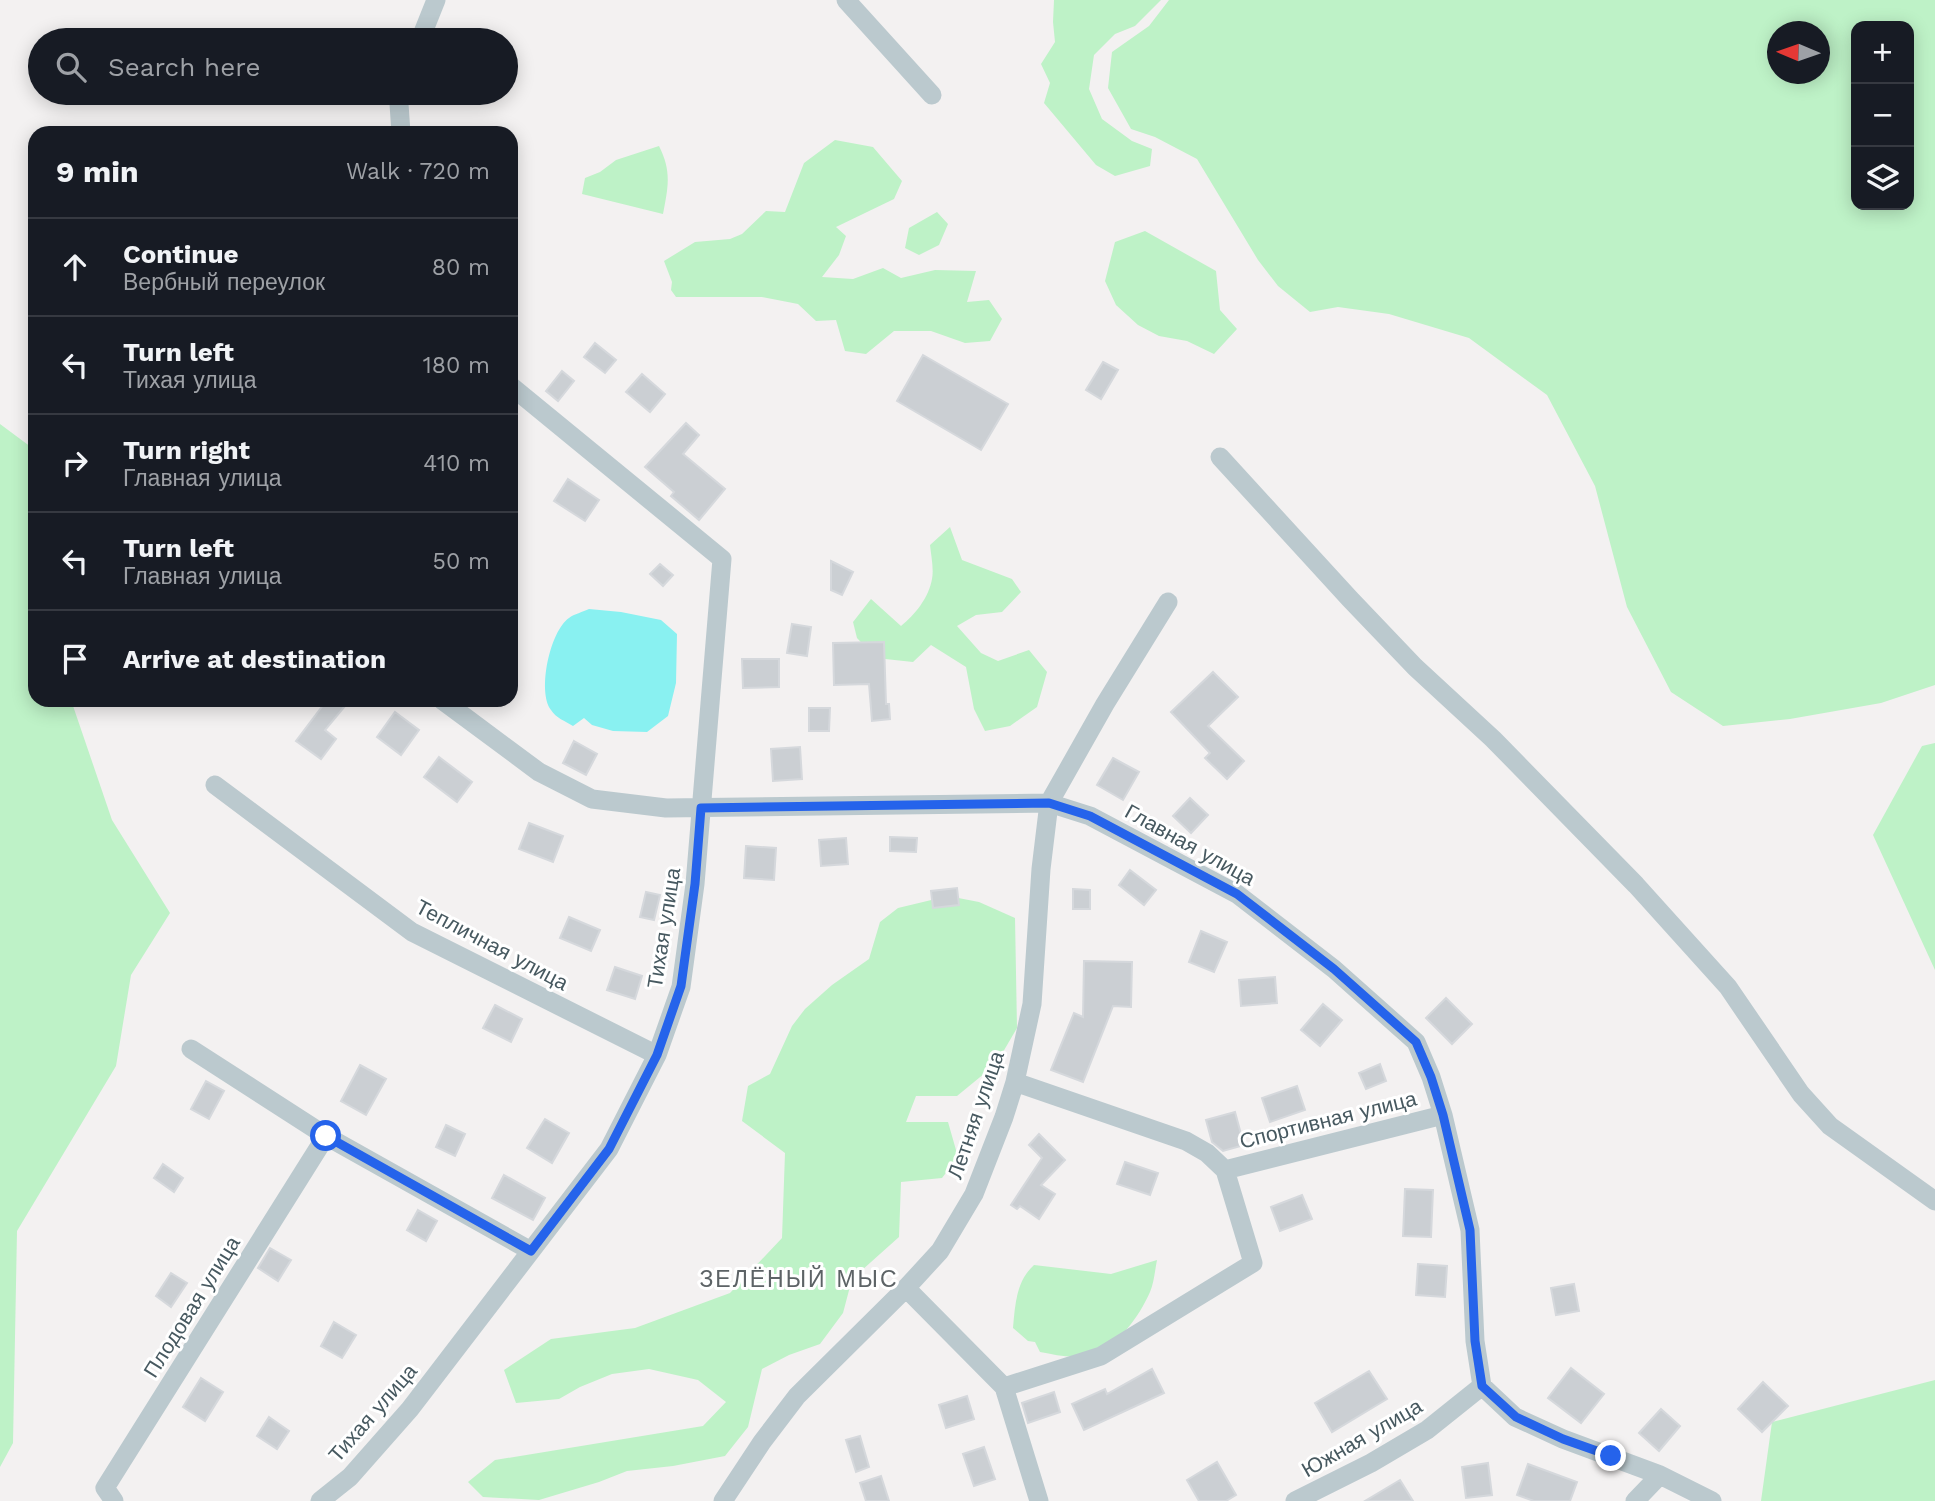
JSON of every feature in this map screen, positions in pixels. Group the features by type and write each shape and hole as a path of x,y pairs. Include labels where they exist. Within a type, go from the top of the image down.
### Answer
{"street":[{"path":"425,28 436,0"},
{"path":"846,0 932,95"},
{"path":"399,105 401,126"},
{"name":"Тихая улица","path":"320,1501 350,1477 410,1409 609,1149 657,1055 681,986 695,884 722,559 518,392"},
{"path":"1220,457 1406,657 1493,739 1646,896 1728,987 1801,1094 1830,1126 1935,1201"},
{"name":"Летняя улица","path":"723,1501 762,1442 797,1396 940,1251 974,1194 1015,1082 1032,1003 1041,869 1049,803 1105,704 1168,602"},
{"name":"Главная улица","path":"451,707 539,772 593,799 666,808 1049,803 1090,816 1237,894 1334,969 1416,1042 1443,1115 1470,1230 1475,1341 1482,1386"},
{"name":"Тепличная улица","path":"215,785 412,932 657,1055"},
{"path":"191,1049 326,1136 531,1251"},
{"name":"Спортивная улица","path":"1004,1387 1101,1356 1252,1263 1225,1170 1207,1153 1186,1141 1015,1082"},
{"name":"Спортивная улица","path":"1225,1170 1443,1115"},
{"name":"Плодовая улица","path":"114,1501 105,1488 326,1136"},
{"path":"906,1288 1004,1387 1039,1501"},
{"path":"1482,1386 1516,1417 1563,1439 1660,1475 1712,1501"},
{"name":"Южная улица","path":"1295,1501 1371,1463 1427,1430 1482,1386"},
{"path":"1635,1501 1660,1475"}],"green space":[{"path":"1054,0 1161,0 1135,26 1115,34 1094,55 1089,89 1102,119 1132,141 1152,149 1150,166 1115,176 1096,165 1044,103 1050,83 1041,64 1055,42"},
{"path":"1169,0 1935,0 1935,685 1881,703 1790,719 1723,726 1671,692 1627,607 1595,486 1547,395 1469,338 1389,314 1338,307 1310,312 1278,286 1258,260 1197,159 1155,137 1131,129 1108,88 1112,52 1149,26"},
{"path":"835,140 873,147 902,181 894,199 836,227 846,236 839,255 822,277 853,279 883,268 901,278 935,270 976,271 967,302 989,300 1002,319 990,341 965,343 931,331 894,331 866,354 845,351 836,320 816,321 798,304 762,297 676,297 671,290 672,282 664,261 695,242 730,239 742,234 766,211 785,212 804,163"},
{"path":"659,146 667,172 663,214 582,194 585,178 600,172 616,160"},
{"path":"937,212 948,224 939,245 919,255 905,248 909,228"},
{"path":"1145,231 1216,271 1220,310 1237,329 1214,354 1187,341 1159,336 1138,325 1116,305 1105,281 1115,242"},
{"path":"0,424 28,445 28,707 73,707 112,820 170,913 131,975 116,1066 17,1231 13,1443 0,1467"},
{"path":"950,527 962,560 1012,579 1021,592 1002,612 976,615 957,626 981,653 998,661 1029,650 1047,672 1037,707 1010,726 985,731 974,709 966,667 931,645 913,662 876,658 857,638 853,622 871,599 901,626 916,611 925,599 932,579 930,545"},
{"path":"1935,743 1935,970 1873,835 1922,746"},
{"path":"948,896 979,902 1015,918 1017,1028 996,1064 957,1096 916,1096 906,1122 948,1122 958,1157 942,1178 901,1182 899,1237 852,1279 843,1313 820,1344 789,1355 762,1369 748,1427 725,1456 627,1471 539,1500 483,1497 468,1482 495,1460 703,1426 726,1402 698,1380 649,1369 612,1374 559,1399 516,1403 504,1370 551,1339 635,1328 730,1293 782,1238 785,1153 742,1121 748,1086 770,1074 792,1026 805,1009 832,985 869,959 880,922 898,908"},
{"path":"1157,1260 1151,1288 1140,1311 1118,1339 1099,1351 1077,1357 1040,1352 1035,1342 1028,1341 1013,1328 1020,1286 1034,1265 1111,1274"},
{"path":"1935,1380 1935,1501 1761,1501 1772,1422"}],"water":[{"path":"589,609 661,620 677,634 676,683 668,716 647,732 613,731 592,725 584,718 573,726 551,710 545,689 551,648 562,625 571,617"}],"building":[{"path":"595,343 616,360 605,373 584,357"},
{"path":"923,355 1008,404 981,450 897,401"},
{"path":"1103,362 1118,370 1101,399 1086,390"},
{"path":"562,371 574,381 558,401 546,391"},
{"path":"642,374 665,394 650,412 626,392"},
{"path":"686,423 699,435 683,454 725,489 699,520 671,496 674,492 645,467"},
{"path":"568,479 599,500 585,521 554,501"},
{"path":"831,561 853,572 842,595 831,590"},
{"path":"660,564 673,575 663,586 650,574"},
{"path":"792,624 811,627 807,656 787,653"},
{"path":"884,642 886,704 889,704 890,719 872,721 869,684 834,685 833,643"},
{"path":"742,659 779,659 779,687 743,688"},
{"path":"1213,672 1238,697 1208,726 1244,761 1227,779 1205,758 1210,753 1171,712"},
{"path":"322,707 344,707 325,730 336,739 321,759 296,741"},
{"path":"809,708 830,708 829,731 809,731"},
{"path":"395,712 419,730 401,755 377,737"},
{"path":"574,741 597,754 586,775 563,763"},
{"path":"800,747 802,779 773,781 771,749"},
{"path":"439,757 472,782 457,802 424,777"},
{"path":"1113,758 1139,772 1123,800 1097,785"},
{"path":"1190,798 1208,815 1191,833 1173,816"},
{"path":"529,823 563,836 553,862 519,849"},
{"path":"890,837 917,838 916,852 890,851"},
{"path":"846,838 848,864 821,866 819,840"},
{"path":"746,846 776,848 774,880 744,878"},
{"path":"1130,870 1156,890 1144,905 1119,885"},
{"path":"957,888 959,905 933,908 931,891"},
{"path":"1073,889 1090,890 1090,909 1073,909"},
{"path":"646,892 660,895 654,920 640,917"},
{"path":"569,917 600,930 591,951 560,938"},
{"path":"1201,931 1227,942 1214,972 1189,962"},
{"path":"1084,961 1132,962 1131,1007 1113,1006 1083,1082 1051,1070 1074,1013 1083,1017"},
{"path":"615,967 642,976 635,999 607,990"},
{"path":"1275,977 1277,1003 1241,1006 1239,980"},
{"path":"1446,998 1472,1024 1452,1044 1426,1018"},
{"path":"1323,1004 1342,1020 1320,1046 1301,1030"},
{"path":"495,1005 522,1019 511,1042 483,1028"},
{"path":"1380,1064 1386,1081 1366,1089 1359,1073"},
{"path":"360,1065 386,1079 366,1115 341,1101"},
{"path":"206,1081 224,1091 209,1119 191,1109"},
{"path":"1297,1086 1305,1110 1270,1122 1262,1098"},
{"path":"1235,1112 1244,1145 1223,1151 1212,1142 1206,1120"},
{"path":"545,1119 569,1133 552,1163 527,1148"},
{"path":"446,1125 465,1134 455,1156 436,1147"},
{"path":"1039,1134 1065,1160 1041,1185 1055,1194 1039,1219 1020,1206 1017,1209 1011,1205 1042,1158 1029,1145"},
{"path":"1125,1162 1158,1173 1150,1195 1117,1184"},
{"path":"163,1164 183,1178 174,1192 154,1178"},
{"path":"504,1175 545,1198 533,1220 492,1198"},
{"path":"1405,1189 1433,1190 1431,1237 1403,1236"},
{"path":"1302,1195 1312,1219 1280,1231 1271,1207"},
{"path":"418,1210 437,1221 426,1241 407,1230"},
{"path":"270,1248 291,1260 278,1281 258,1268"},
{"path":"1418,1264 1447,1266 1445,1297 1416,1295"},
{"path":"171,1273 187,1283 171,1307 156,1296"},
{"path":"1574,1284 1579,1311 1556,1315 1551,1288"},
{"path":"334,1322 356,1335 342,1358 321,1346"},
{"path":"1571,1368 1604,1394 1581,1423 1548,1398"},
{"path":"1152,1369 1164,1393 1084,1430 1072,1404 1105,1389 1107,1394"},
{"path":"1369,1371 1387,1399 1332,1432 1315,1403"},
{"path":"201,1378 223,1392 205,1421 183,1407"},
{"path":"1763,1382 1788,1406 1762,1432 1738,1409"},
{"path":"1054,1392 1060,1412 1028,1423 1022,1403"},
{"path":"967,1396 974,1419 946,1428 939,1405"},
{"path":"1661,1409 1680,1426 1659,1451 1639,1433"},
{"path":"269,1417 289,1431 277,1449 257,1436"},
{"path":"860,1436 869,1467 856,1472 846,1440"},
{"path":"984,1447 995,1479 974,1486 963,1454"},
{"path":"1217,1462 1236,1495 1226,1501 1199,1501 1187,1480"},
{"path":"1488,1463 1492,1495 1466,1498 1462,1467"},
{"path":"1528,1464 1577,1482 1570,1501 1534,1501 1517,1495"},
{"path":"881,1476 889,1501 866,1501 860,1483"},
{"path":"1400,1480 1413,1501 1365,1501"}],"district":[{"name":"ЗЕЛЁНЫЙ МЫС","path":"799,1279"}],"route":[{"path":"326,1136 531,1251 609,1149 657,1055 681,986 695,884 701,808 1049,803 1090,816 1237,894 1334,969 1416,1042 1443,1115 1470,1230 1475,1341 1482,1386 1516,1417 1563,1439 1611,1456"}]}
